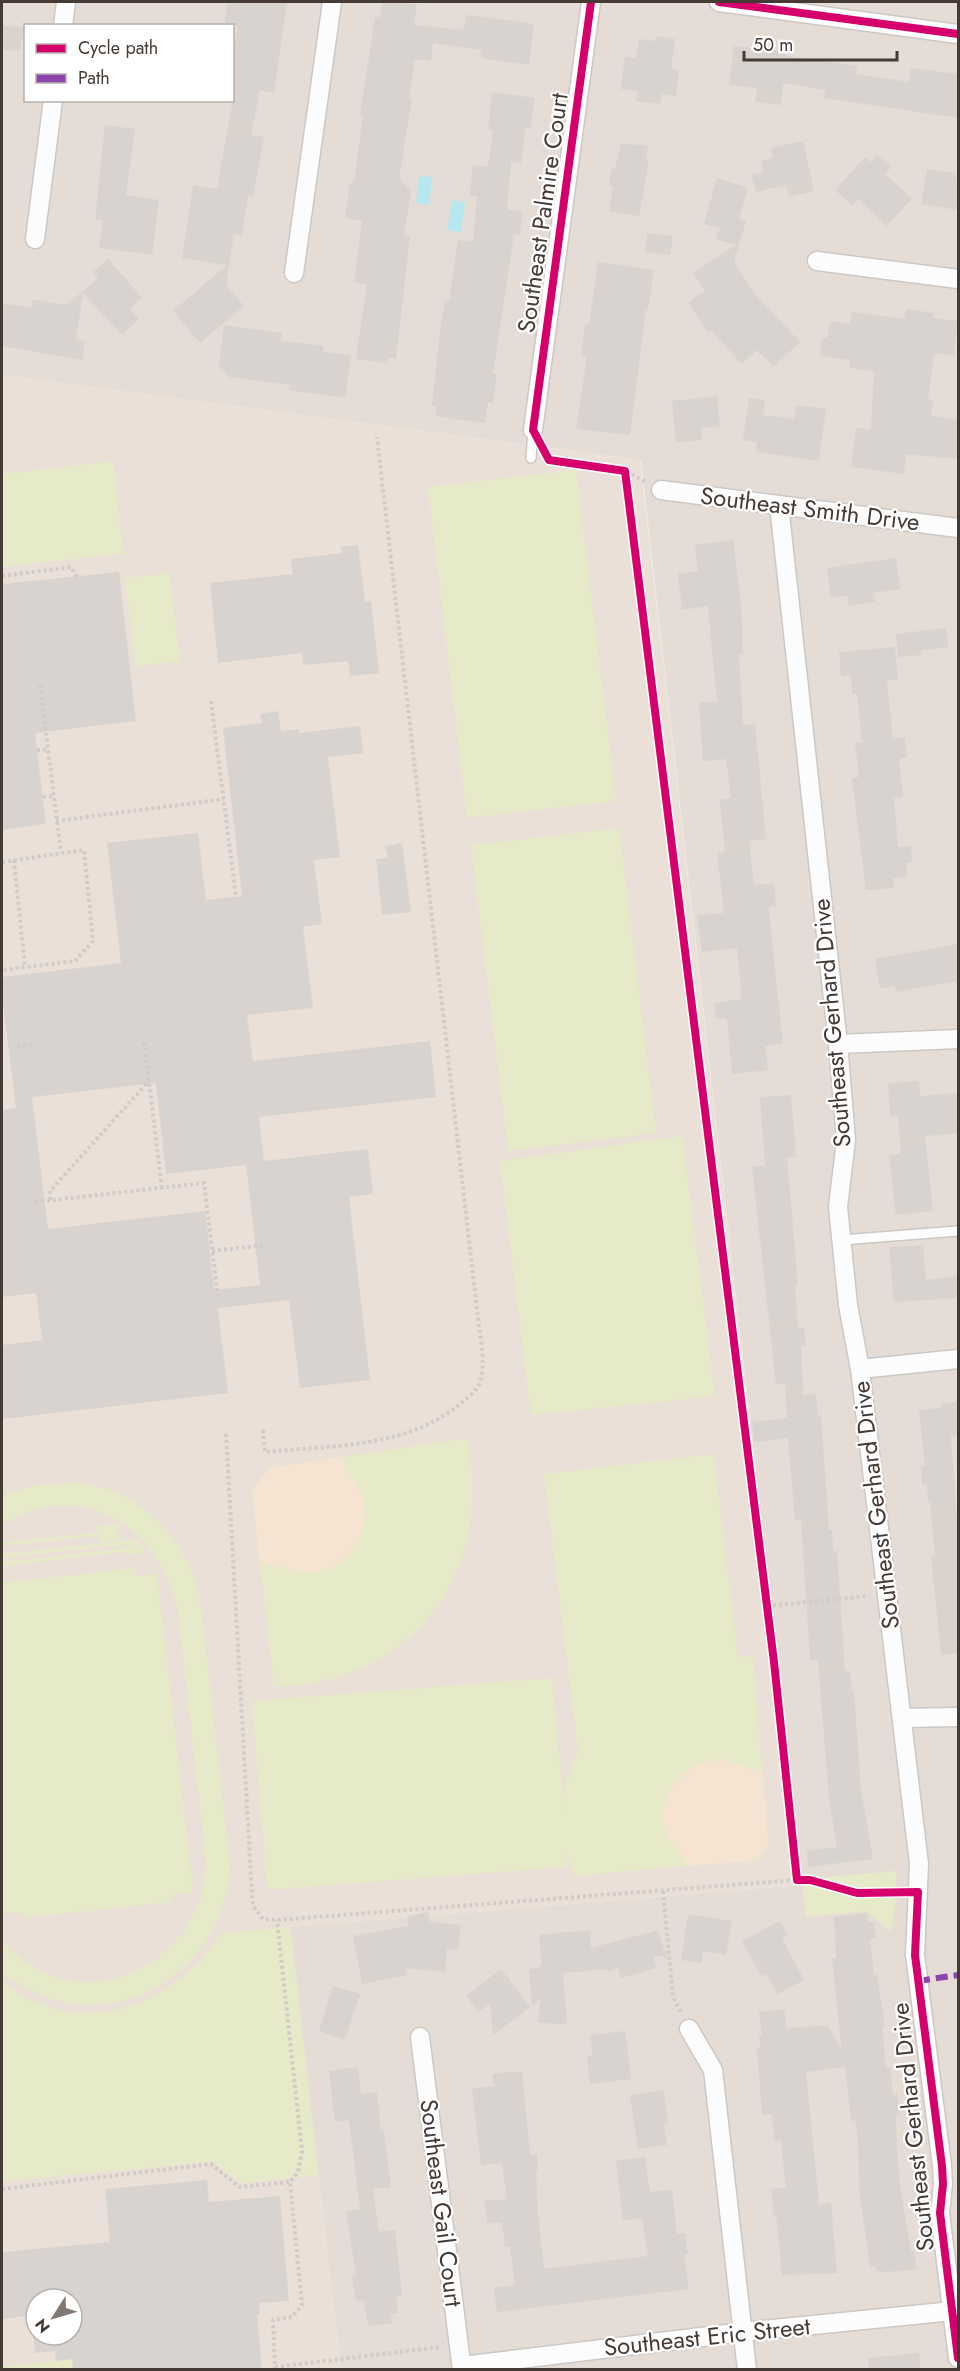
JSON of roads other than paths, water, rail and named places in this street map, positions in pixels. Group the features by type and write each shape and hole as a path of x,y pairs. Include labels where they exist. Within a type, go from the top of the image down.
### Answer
{"street":[{"path":"63,24 66,2"},
{"path":"294,273 332,2"},
{"name":"Southeast Palmire Court","path":"533,430 591,2"},
{"path":"718,2 775,5 958,34"},
{"path":"35,240 53,102"},
{"path":"817,261 958,279"},
{"name":"Southeast Smith Drive","path":"661,490 958,528"},
{"name":"Southeast Gerhard Drive","path":"778,505 838,1044 846,1140 838,1207 841,1240 848,1305 860,1369 919,1864 915,1955 951,2183 940,2213 958,2358"},
{"path":"838,1044 958,1039"},
{"path":"860,1369 958,1359"},
{"path":"902,1718 958,1717"},
{"path":"689,2029 713,2070 747,2370"},
{"name":"Southeast Gail Court","path":"420,2037 462,2368"},
{"name":"Southeast Eric Street","path":"462,2368 743,2332 953,2311"}],"lane":[{"path":"531,458 533,430"},
{"path":"841,1240 958,1231"}],"water":[{"path":"419,176 432,177 429,205 416,203"},
{"path":"452,200 465,202 461,232 447,230"}]}
